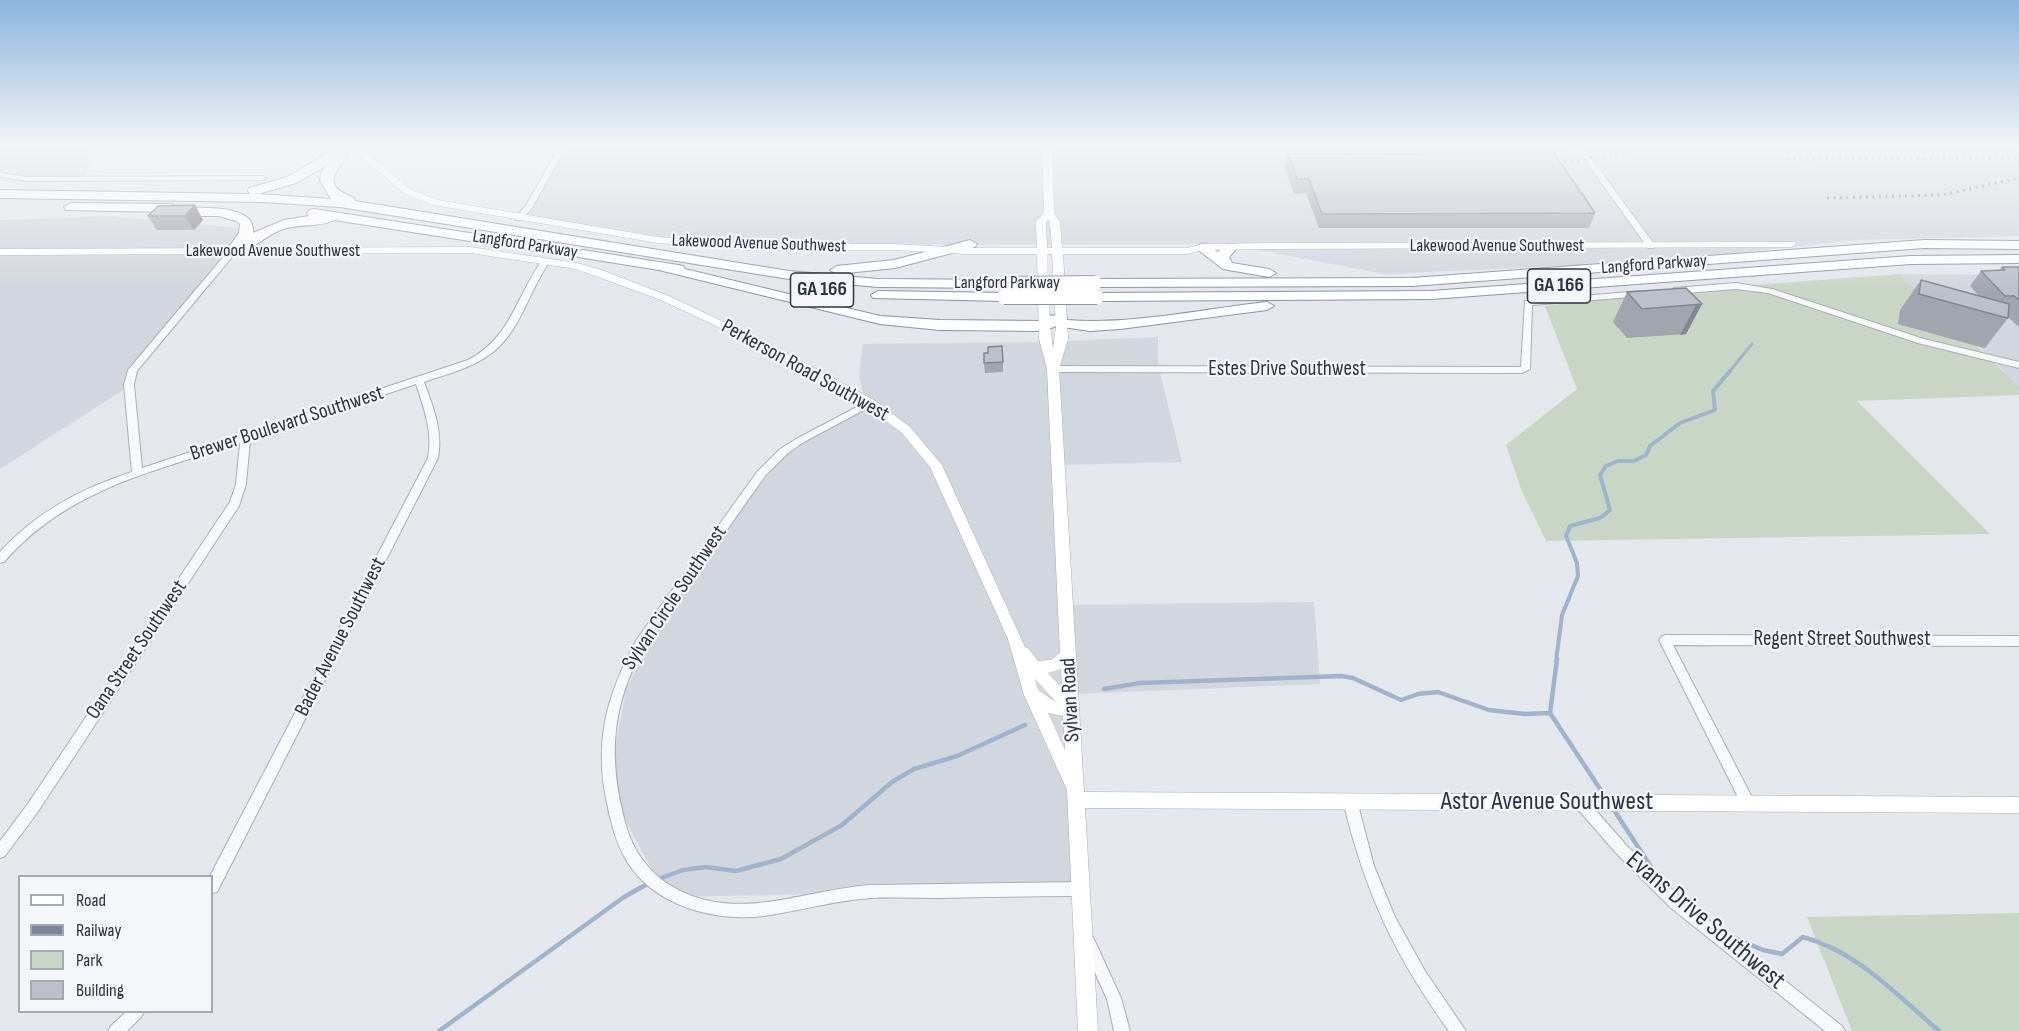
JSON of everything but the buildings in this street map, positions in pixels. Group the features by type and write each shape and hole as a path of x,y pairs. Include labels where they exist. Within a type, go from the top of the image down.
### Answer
{"highway":[{"name":"Langford Parkway","path":"78,195 306,200 362,206 789,275 847,281 1005,290 1431,295 1911,260 2019,259"},
{"path":"209,197 220,195"},
{"path":"334,195 362,206"},
{"name":"Langford Parkway","path":"0,206 298,211 832,291 923,297 1005,290"},
{"path":"148,208 166,211 229,213 242,218 247,224 247,231 233,251"},
{"path":"233,251 268,229 289,221 309,218 369,221"},
{"path":"706,261 826,270 862,269 896,264 970,244"},
{"name":"Langford Parkway","path":"1096,290 1412,282 1924,244 2019,245"},
{"path":"894,247 903,256 903,260 896,264"},
{"path":"1222,261 1222,256 1231,247"},
{"path":"1203,248 1236,269 1260,273 1412,282"},
{"path":"643,264 880,320 940,325 1053,322 1126,324 1261,307 1431,295"}],"street":[{"path":"416,195 436,203 518,218 528,208 535,195"},
{"name":"Sylvan Road","path":"1048,195 1049,213 1055,222 1058,248 1053,322 1045,339 1053,369 1088,1031"},
{"path":"1615,195 1652,246"},
{"name":"Sylvan Road","path":"1049,213 1041,222 1042,248 1053,322 1062,339 1053,369"},
{"name":"Lakewood Avenue Southwest","path":"518,218 699,245 894,247 947,250 1058,248 1188,251 1231,247 1791,244"},
{"name":"Lakewood Avenue Southwest","path":"894,247 910,244 970,244 1042,248"},
{"name":"Lakewood Avenue Southwest","path":"0,252 470,250 546,261"},
{"path":"137,472 129,385 133,370 233,251"},
{"name":"Brewer Boulevard Southwest","path":"0,560 15,541 39,521 70,501 103,485 467,364 495,345 504,334 538,271 546,261"},
{"name":"Perkerson Road Southwest","path":"546,261 595,271 665,298 756,341 870,403 906,430 936,465 1015,639 1032,694 1076,796"},
{"path":"1665,292 1750,287 1769,291 1921,341 2019,365"},
{"name":"Estes Drive Southwest","path":"1053,369 1522,370 1525,369 1528,303 1654,293"},
{"name":"Bader Avenue Southwest","path":"213,885 433,458 436,432 419,381"},
{"name":"Sylvan Circle Southwest","path":"870,403 799,441 784,451 761,474 626,668 613,701 607,734 608,780 622,834 633,860 652,882 689,903 734,911 764,909 822,897 864,892 1080,889"},
{"name":"Oana Street Southwest","path":"0,852 32,809 235,503 241,484 245,437"},
{"name":"Perkerson Road Southwest","path":"1015,639 1033,667 1071,708"},
{"name":"Regent Street Southwest","path":"1748,803 1665,640 2019,640"},
{"path":"1033,667 1046,668 1063,661 1068,655"},
{"path":"1032,694 1051,708 1062,711 1071,708"},
{"name":"Astor Avenue Southwest","path":"1076,796 1350,801 2019,804"},
{"path":"1350,801 1362,852 1390,925 1430,994 1458,1031"},
{"name":"Evans Drive Southwest","path":"1581,802 1620,849 1676,903 1837,1031"},
{"path":"1083,934 1114,998 1122,1031"},
{"path":"116,1031 134,1013"}],"shaded area":[{"path":"538,195 2019,195 2019,236 1855,240 1652,262 1385,274 1226,244 684,245 526,216"},
{"path":"110,216 250,229 152,346 131,385 0,469 0,220"},
{"path":"1900,274 2019,275 2019,386 1959,327"},
{"path":"1158,337 1158,365 1182,462 1057,465 1066,605 1314,602 1320,684 1073,694 1087,889 667,897 608,789 626,689 695,558 789,451 867,409 859,376 863,344 1047,342"}],"green space":[{"path":"1900,274 2019,386 2019,395 1857,401 1990,534 1546,541 1521,489 1506,445 1577,389 1545,306 1663,292"},
{"path":"2019,913 2019,1031 1852,1031 1807,917"}],"waterway":[{"path":"1729,372 1752,344"},
{"path":"1556,661 1562,615 1578,576 1577,563 1566,536 1570,526 1600,518 1610,510 1600,475 1606,466 1618,461 1634,461 1646,455 1650,446 1680,423 1715,410 1713,391 1730,371"},
{"path":"1550,713 1557,659"},
{"path":"1104,689 1140,683 1341,676 1353,678 1401,700 1418,694 1438,692 1489,710 1525,714 1550,713"},
{"path":"1550,713 1606,798"},
{"path":"656,880 683,870 706,867 736,871 781,859 842,825 892,782 914,769 957,756 1025,725"},
{"path":"1612,807 1657,876"},
{"path":"439,1031 624,897 649,883"},
{"path":"1723,933 1763,950 1782,954 1803,937 1823,944 1876,976 1939,1031"}],"railway":[{"path":"1827,198 1938,195"}]}
